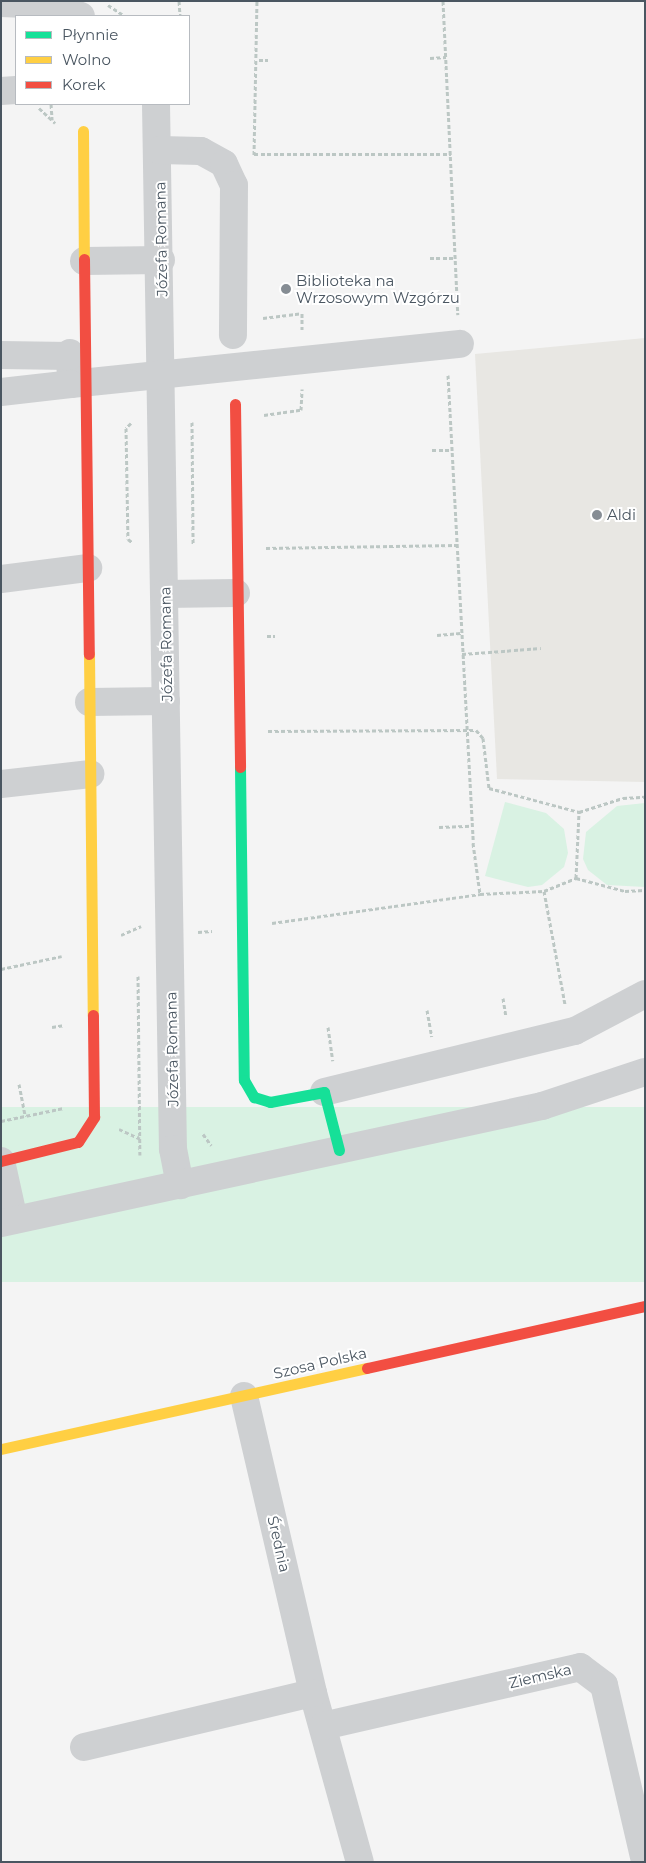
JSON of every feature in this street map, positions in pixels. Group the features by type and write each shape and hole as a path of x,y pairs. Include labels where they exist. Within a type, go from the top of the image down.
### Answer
{"street":[{"path":"1,3 52,3 79,15"},
{"path":"1,91 15,90"},
{"name":"Józefa Romana","path":"156,105 160,150 166,701 179,928 173,1149 180,1185"},
{"path":"83,131 84,260 78,383 88,568 94,1101 90,1126 78,1142 1,1161 8,1222 542,1106 645,1072"},
{"path":"160,150 201,151 224,164 234,185 234,335"},
{"path":"84,260 161,260"},
{"path":"1,392 163,372 460,344"},
{"path":"1,355 70,354 78,383"},
{"path":"235,404 242,1069 248,1091 270,1102 324,1092 575,1031 644,996"},
{"path":"1,579 88,568"},
{"path":"165,594 236,593"},
{"path":"90,702 166,701"},
{"path":"1,784 90,774"},
{"path":"324,1092 339,1150"},
{"name":"Szosa Polska","path":"1,1449 645,1306"},
{"name":"Średnia","path":"244,1396 313,1693 360,1862"},
{"name":"Ziemska","path":"323,1726 580,1666 604,1685 645,1861"},
{"path":"84,1747 313,1693"}],"path":[{"path":"101,1 123,15"},
{"path":"180,1 180,15"},
{"path":"254,164 259,60 257,1"},
{"path":"443,1 460,344 447,362 472,826 480,894"},
{"path":"430,58 446,57"},
{"path":"259,60 268,60"},
{"path":"51,105 52,120"},
{"path":"254,154 451,154"},
{"path":"430,258 456,258"},
{"path":"432,450 452,450"},
{"path":"236,548 457,545"},
{"path":"437,635 461,634"},
{"path":"462,654 541,648"},
{"path":"237,732 476,730 483,738 489,788 579,812 623,798 645,797"},
{"path":"576,878 579,812"},
{"path":"439,827 472,826"},
{"path":"1,965 2,969 93,950 146,924 179,928 300,922 480,894 544,891 576,878 625,891 645,890"},
{"path":"544,891 558,978 575,1031"},
{"path":"19,1084 25,1116"},
{"path":"1,1121 94,1101"}],"shaded area":[{"path":"645,338 645,782 497,779 475,354"}],"green space":[{"path":"505,802 546,813 564,829 568,853 564,867 542,885 528,887 485,876"},
{"path":"645,803 645,887 607,885 588,870 583,859 586,832 617,806"},
{"path":"1,1107 645,1107 645,1282 1,1282"}],"traffic: fast":[{"path":"240,767 244,1080 254,1097 270,1102 324,1092 339,1150"}],"traffic: slow":[{"path":"83,131 84,259"},
{"path":"89,654 93,1015"},
{"path":"1,1449 367,1368"}],"traffic: jam":[{"path":"84,259 89,654"},
{"path":"235,404 240,767"},
{"path":"1,1161 78,1142 94,1117 93,1015"},
{"path":"367,1368 645,1306"}],"place":[{"name":"Biblioteka na Wrzosowym Wzgórzu","path":"286,289"},
{"name":"Aldi","path":"597,515"}]}
